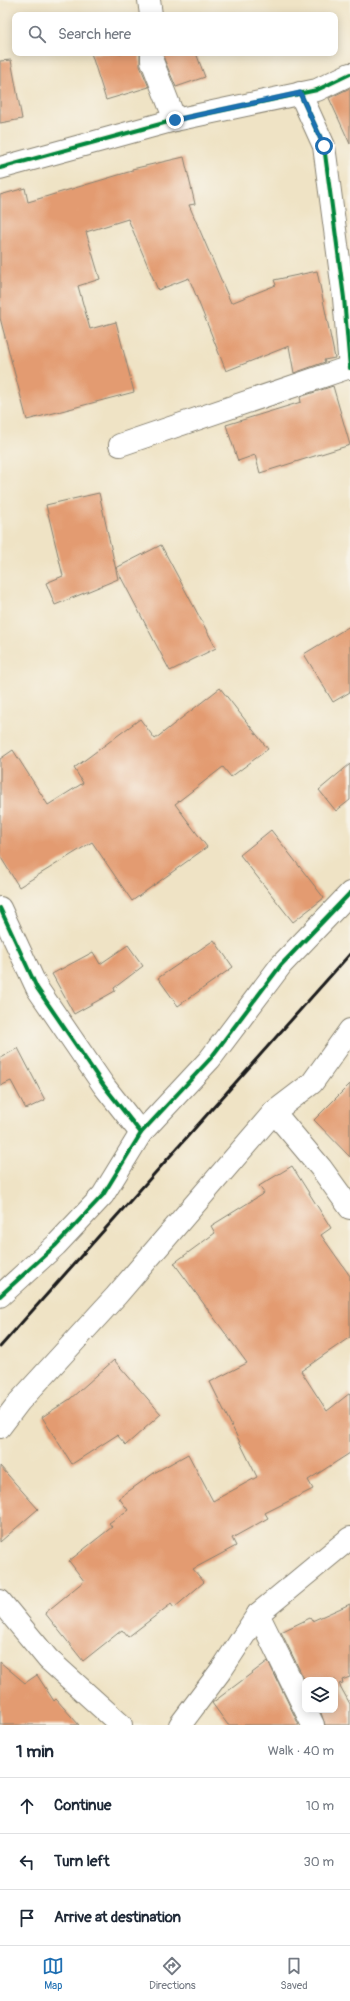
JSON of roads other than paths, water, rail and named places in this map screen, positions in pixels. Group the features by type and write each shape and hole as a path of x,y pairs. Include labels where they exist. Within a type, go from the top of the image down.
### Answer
{"street":[{"path":"148,0 150,12"},
{"path":"152,56 152,61 175,120"},
{"path":"0,168 175,120 317,90 350,74"},
{"path":"120,445 350,367 344,298 324,146 300,93"},
{"path":"0,1296 56,1245 103,1195 141,1133 210,1059 281,965 350,893"},
{"path":"0,908 37,988 104,1086 141,1133"},
{"path":"0,1427 19,1402 116,1296 274,1112 312,1083 350,1030"},
{"path":"274,1112 321,1168 350,1208"},
{"path":"180,1725 222,1669 258,1614 350,1538"},
{"path":"0,1602 48,1659 121,1725"},
{"path":"258,1614 313,1725"}],"railway":[{"path":"0,1347 350,954"}]}
